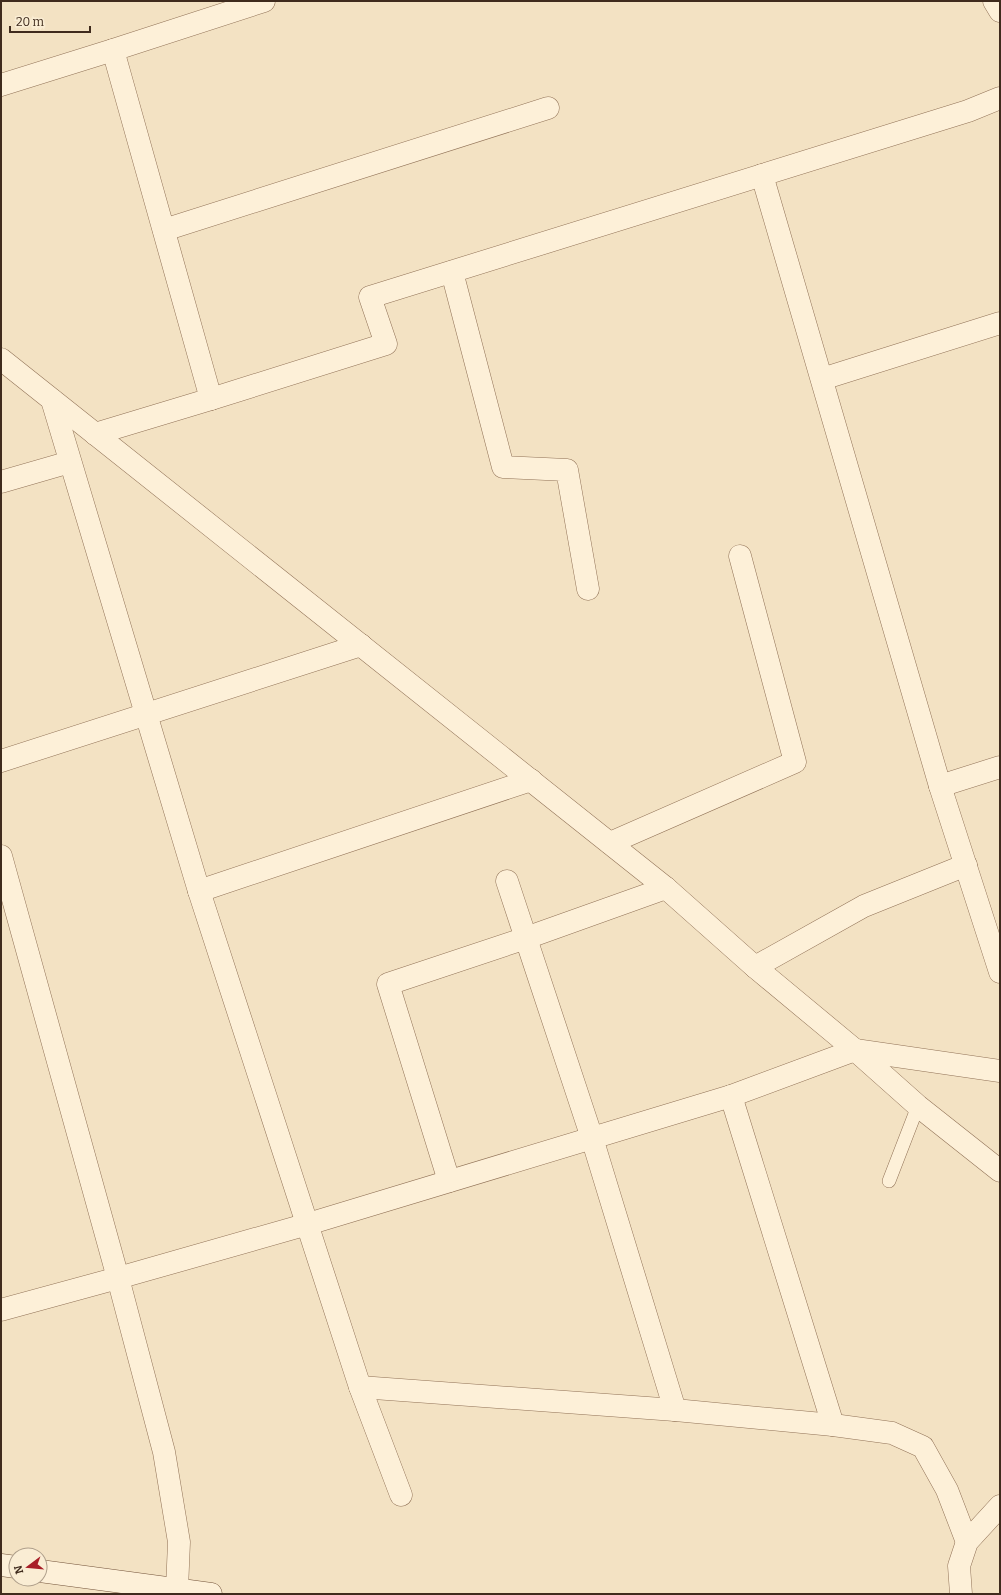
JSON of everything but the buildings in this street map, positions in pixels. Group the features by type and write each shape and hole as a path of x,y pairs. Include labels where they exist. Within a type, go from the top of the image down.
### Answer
{"street":[{"path":"1,85 264,1"},
{"path":"994,1 1000,11"},
{"path":"114,50 211,399"},
{"path":"95,434 386,344 370,297 968,111 1000,98"},
{"path":"164,230 548,108"},
{"path":"762,175 940,786 1000,972"},
{"path":"452,272 503,468 567,470 588,589"},
{"path":"822,379 1000,323"},
{"path":"1,359 666,888 755,967 918,1106 1000,1171"},
{"path":"52,400 199,892 360,1387 401,1495"},
{"path":"1,482 70,462"},
{"path":"610,843 795,762 740,556"},
{"path":"1,760 361,645"},
{"path":"940,786 1000,767"},
{"path":"199,892 531,780"},
{"path":"1,856 118,1278 164,1452 179,1542 177,1589"},
{"path":"755,967 864,906 966,865"},
{"path":"507,881 592,1138 676,1410"},
{"path":"449,1181 388,984 526,938 666,888"},
{"path":"1,1310 308,1224 731,1096 854,1050 999,1068"},
{"path":"731,1096 833,1425"},
{"path":"360,1387 676,1410 833,1425 892,1433 923,1447 947,1490 967,1542"},
{"path":"961,1594 959,1566 967,1542 1000,1506"},
{"path":"48,1571 211,1594"}],"lane":[{"path":"889,1181 918,1106"}]}
